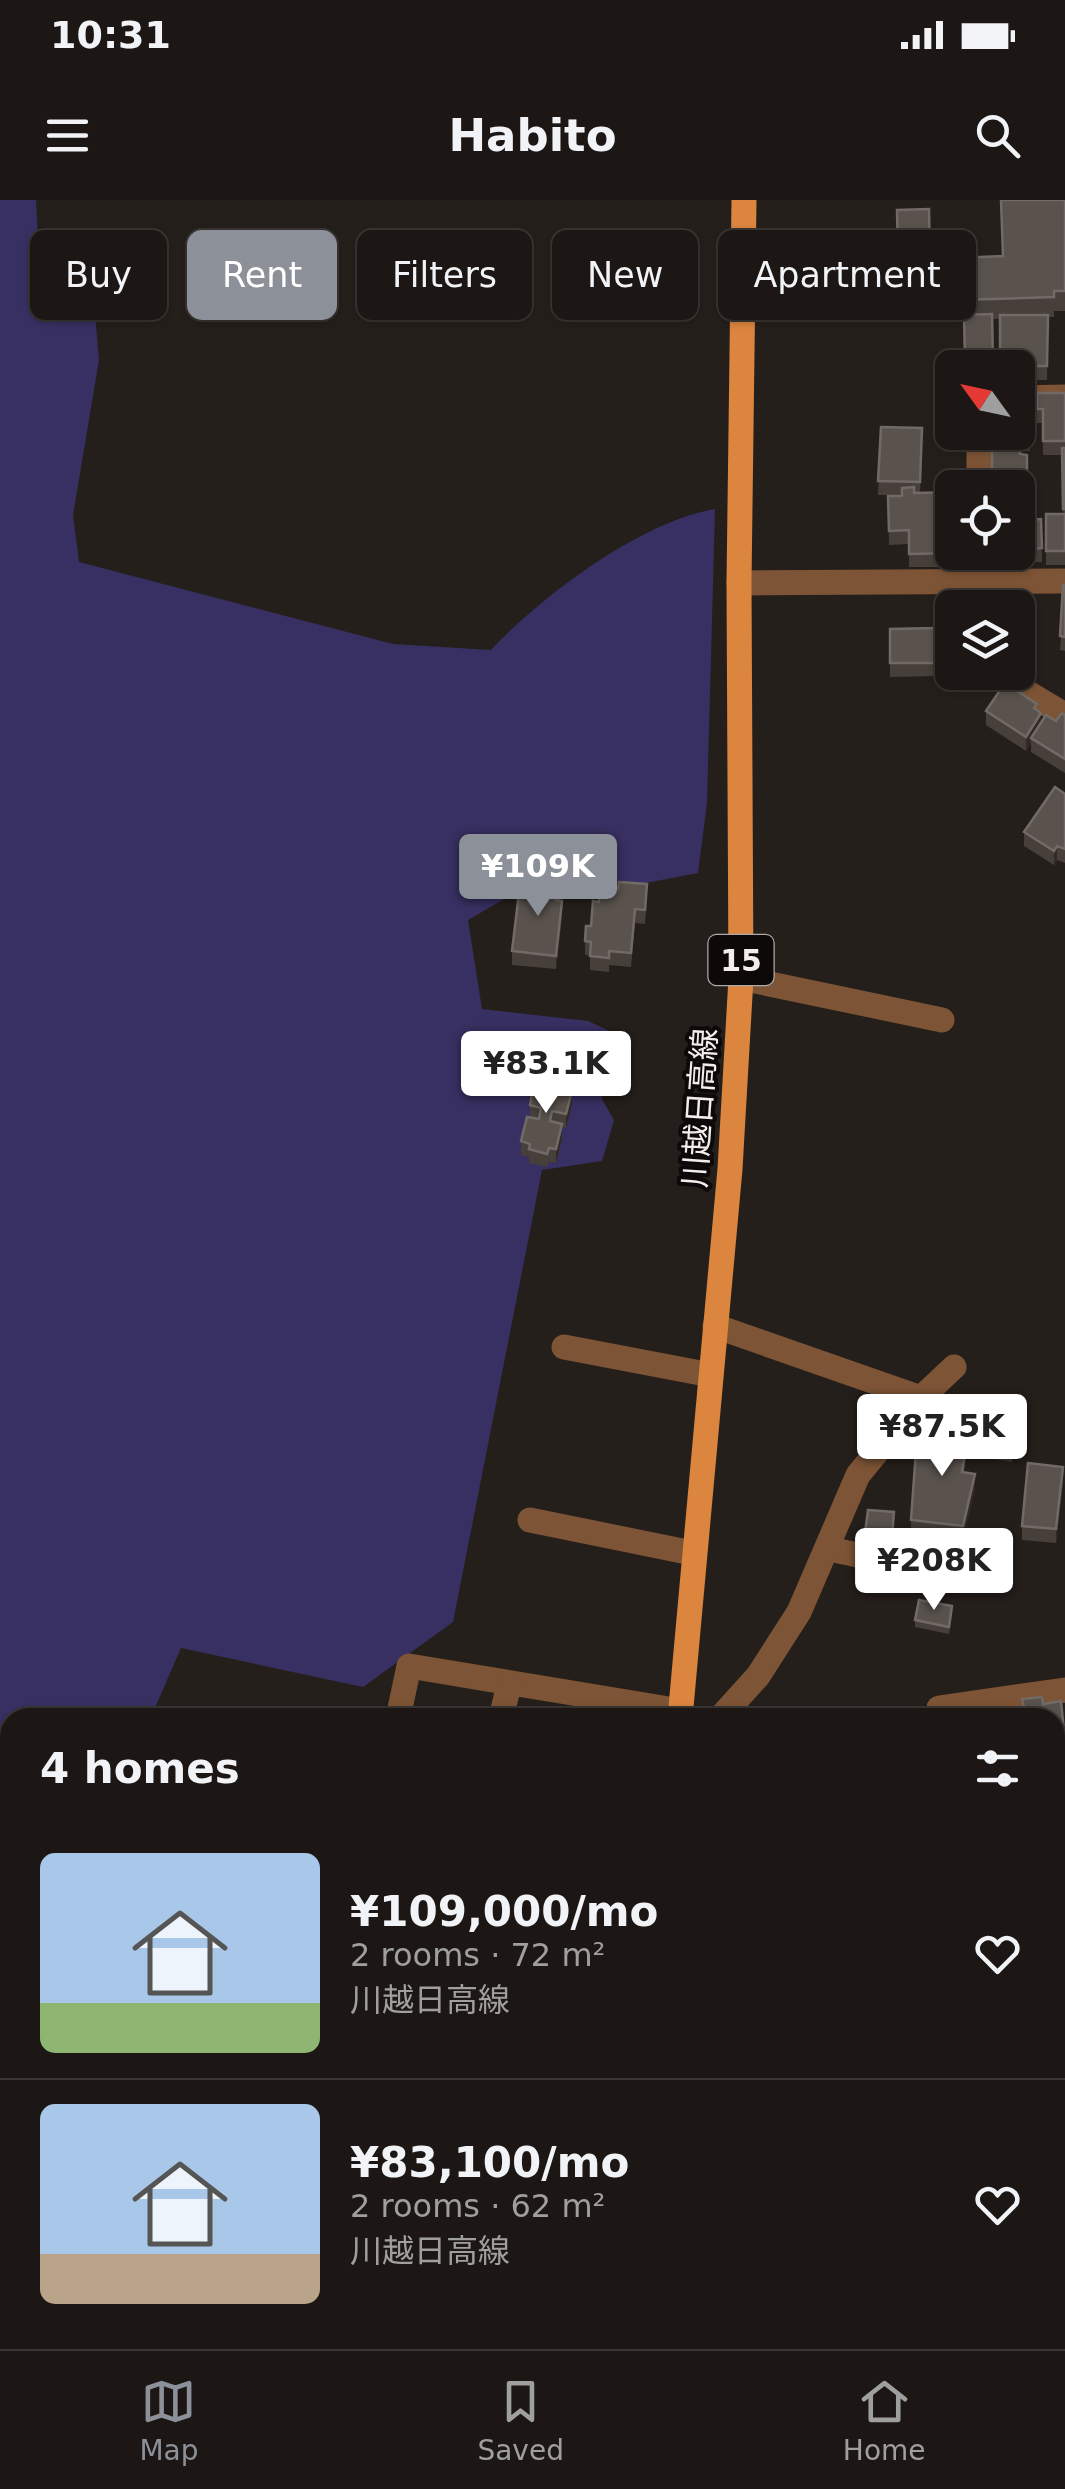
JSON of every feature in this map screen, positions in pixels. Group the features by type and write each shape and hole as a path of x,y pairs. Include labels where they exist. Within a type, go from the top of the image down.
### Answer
{"main road":[{"name":"川越日高線","path":"680,1708 741,978 739,582 744,200"}],"street":[{"path":"1035,398 1065,397"},
{"path":"1006,590 1065,580"},
{"path":"739,582 935,592"},
{"path":"1023,690 1065,715"},
{"path":"741,978 942,1020"},
{"path":"715,1326 921,1398"},
{"path":"564,1347 711,1375"},
{"path":"729,1708 758,1676 799,1612 830,1549 858,1475 921,1398 954,1367"},
{"path":"530,1520 692,1553"},
{"path":"830,1549 909,1565 952,1566 980,1554"},
{"path":"400,1708 410,1666 645,1708"},
{"path":"503,1708 509,1685"},
{"path":"939,1708 1065,1690"}],"shaded area":[{"path":"0,200 36,200 38,230 30,230 30,320 96,320 99,360 73,515 79,562 393,644 491,650 537,607 594,564 656,529 715,509 707,803 698,873 635,885 541,878 468,920 482,1009 588,1021 612,1032 602,1099 614,1120 602,1161 542,1170 453,1622 363,1687 181,1648 155,1708 0,1708"}],"building":[{"path":"1001,200 1065,200 1065,291 1054,291 1054,297 976,299 976,257 1003,256"},
{"path":"929,209 929,230 897,230 897,210"},
{"path":"992,314 993,350 965,350 964,320 976,320 976,315"},
{"path":"1000,315 1048,315 1047,366 1035,366 1035,350 1000,350"},
{"path":"1037,393 1065,393 1065,441 1043,441 1043,409 1037,409"},
{"path":"881,427 922,428 920,482 878,481"},
{"path":"1065,448 1065,509 1063,509"},
{"path":"992,450 1020,450 1020,454 1027,455 1027,470 992,470"},
{"path":"914,487 914,493 935,492 935,553 909,554 909,530 889,531 888,496 902,496 902,488"},
{"path":"1046,514 1065,514 1065,551 1046,551"},
{"path":"1041,519 1042,548 1035,548 1035,520"},
{"path":"1065,585 1065,637 1060,636"},
{"path":"935,628 935,663 890,663 890,629"},
{"path":"1000,690 1016,690 1037,704 1034,708 1041,713 1026,737 986,711"},
{"path":"1062,713 1065,759 1031,738 1046,715 1056,721"},
{"path":"1055,787 1065,794 1065,849 1057,846 1054,851 1024,832"},
{"path":"537,878 558,881 556,900 562,901 556,956 512,951 520,884 536,885"},
{"path":"619,882 647,884 645,910 635,909 631,953 609,951 609,958 590,956 591,942 585,941 593,901 599,902 600,888 618,889"},
{"path":"548,1076 561,1080 559,1088 572,1091 566,1114 552,1111 550,1121 562,1124 556,1149 549,1148 547,1154 529,1149 530,1144 521,1141 527,1117 539,1119 541,1108 530,1105 534,1082 546,1085"},
{"path":"976,1416 1016,1428 1012,1454 971,1448"},
{"path":"942,1428 968,1431 962,1472 975,1474 963,1526 911,1520 917,1437 940,1440"},
{"path":"1028,1463 1063,1467 1056,1529 1022,1526"},
{"path":"868,1510 894,1512 892,1536 865,1533"},
{"path":"919,1600 952,1606 949,1627 915,1620"},
{"path":"1042,1697 1043,1704 1061,1701 1062,1708 1024,1708 1022,1699"}]}
